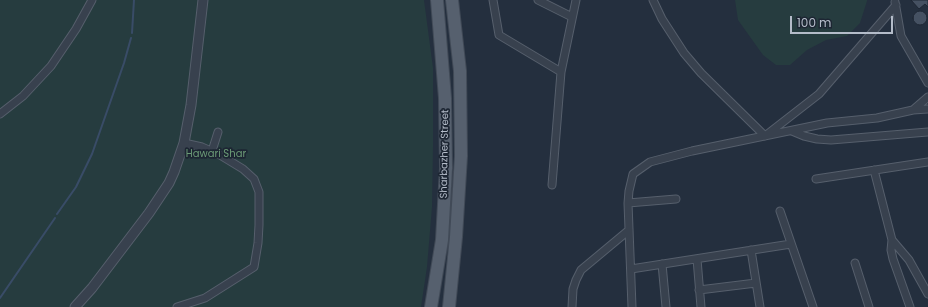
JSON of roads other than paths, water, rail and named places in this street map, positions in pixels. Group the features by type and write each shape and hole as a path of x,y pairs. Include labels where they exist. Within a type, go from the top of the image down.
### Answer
{"main road":[{"name":"Sharbazher Street","path":"431,307 442,240 445,181 445,98 437,0"},
{"name":"Sharbazher Street","path":"449,307 456,238 461,156 460,71 452,0"},
{"path":"445,181 459,181"}],"street":[{"path":"0,114 27,92 51,66 76,29 92,0"},
{"path":"75,307 92,288 157,202 174,172 184,143 191,105 203,0"},
{"path":"493,0 499,35 561,72"},
{"path":"538,0 572,17"},
{"path":"552,185 561,72 576,0"},
{"path":"653,0 662,19 684,53 701,73 765,136"},
{"path":"765,136 819,94 895,2"},
{"path":"895,2 901,36 928,83"},
{"path":"913,110 928,97"},
{"path":"632,307 628,203 629,191 633,174 650,162 692,151 792,130 877,118 913,110 928,109"},
{"path":"792,130 804,136 831,140 928,132"},
{"path":"212,151 218,132"},
{"path":"177,307 205,298 254,267 259,225 259,192 256,182 243,169 212,151 194,144 184,143"},
{"path":"816,179 928,163"},
{"path":"874,170 892,240 892,255 910,307"},
{"path":"628,203 676,199"},
{"path":"780,211 814,307"},
{"path":"572,307 573,289 581,270 629,230"},
{"path":"892,240 903,251 928,294"},
{"path":"631,269 791,244"},
{"path":"751,250 760,307"},
{"path":"892,255 903,251"},
{"path":"697,259 701,307"},
{"path":"855,263 870,307"},
{"path":"662,264 666,307"},
{"path":"919,277 928,278"},
{"path":"700,290 756,283"}],"waterway":[{"path":"132,33 134,0"},
{"path":"57,214 76,187 92,154 124,63 131,38"},
{"path":"0,298 55,218"}],"park label":[{"name":"Hawari Shar","path":"216,154"}]}
